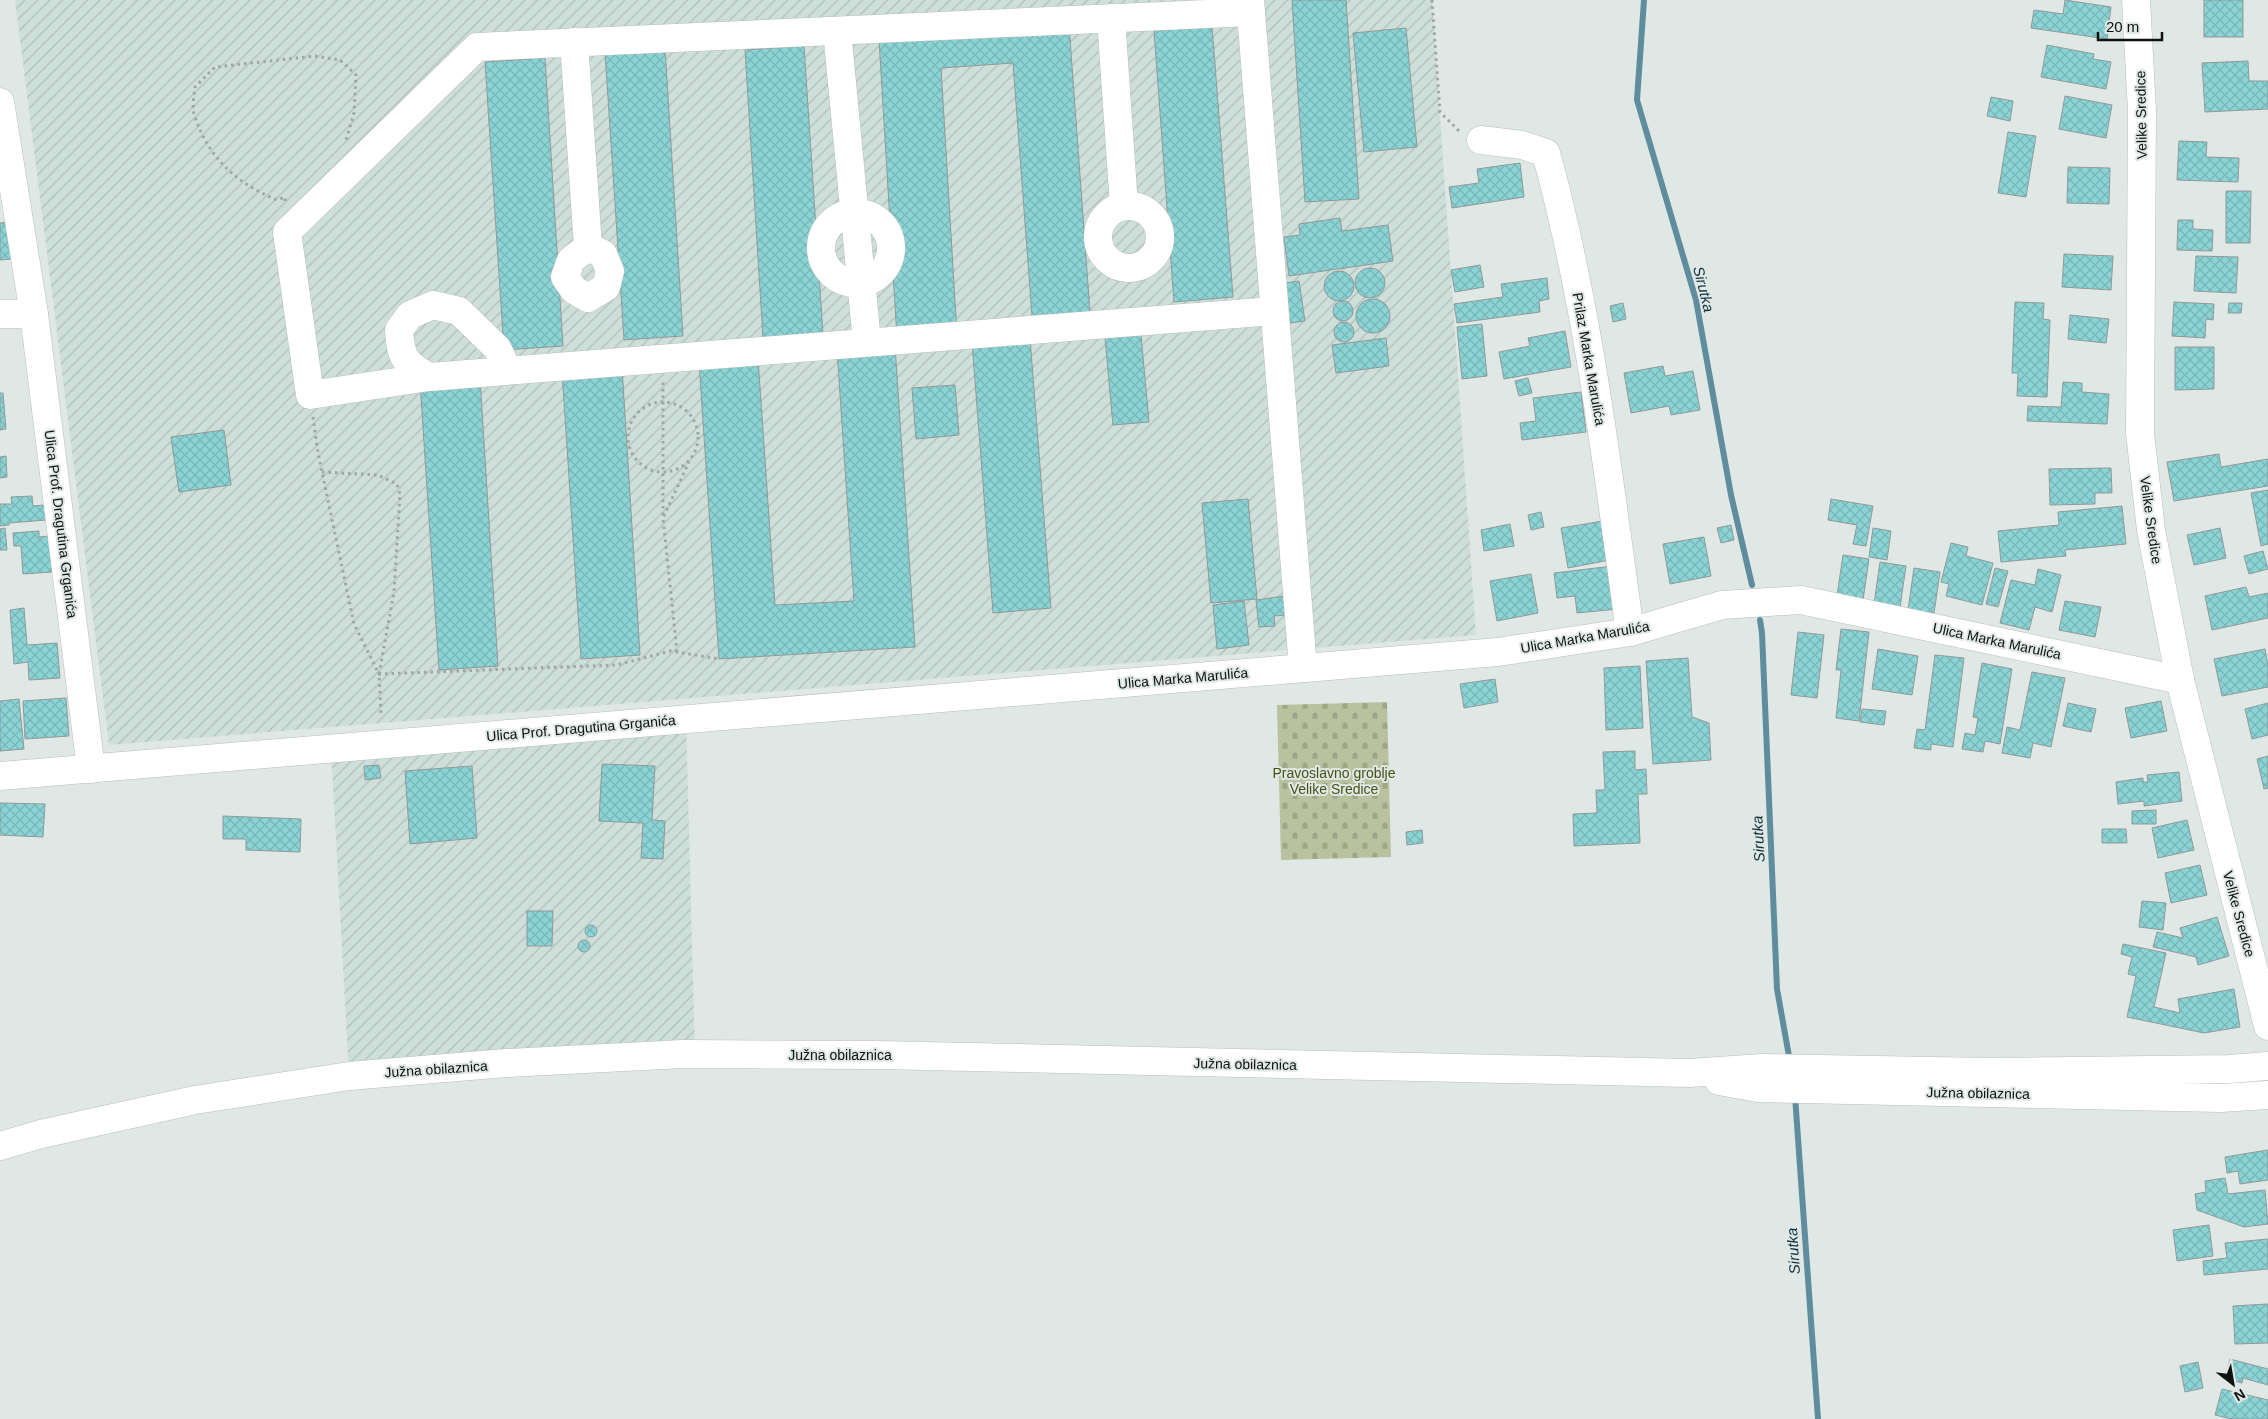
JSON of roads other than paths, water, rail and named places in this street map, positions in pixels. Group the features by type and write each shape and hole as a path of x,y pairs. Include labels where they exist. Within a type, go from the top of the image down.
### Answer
{"main road":[{"name":"Velike Sredice","path":"2136,0 2142,111 2140,433 2151,530 2180,680 2268,1026"},
{"path":"1274,310 508,370 429,377 310,395 287,232 477,47 1110,18 1250,6 1303,668"},
{"path":"1110,18 1124,206"},
{"path":"837,31 867,342"},
{"path":"574,42 588,247"},
{"name":"Ulica Prof. Dragutina Grganića","path":"0,102 34,314 91,768"},
{"name":"Prilaz Marka Marulića","path":"1482,140 1522,145 1546,153 1563,216 1604,444 1630,632"},
{"path":"854,213 843,216 830,226 822,240 821,252 830,272 850,283 861,282"},
{"path":"429,377 410,366 401,354 399,330 410,315 433,304 459,311 497,348 508,370"},
{"path":"0,314 34,314"},
{"name":"Ulica Marka Marulića","path":"1071,688 1498,652 1630,632 1722,605 1801,600 2180,680"},
{"name":"Ulica Prof. Dragutina Grganića","path":"0,776 1071,688"},
{"name":"Južna obilaznica","path":"0,1146 41,1134 195,1100 349,1076 506,1063 683,1054 878,1055 1688,1073 1762,1068 1989,1072 2229,1069 2268,1066"},
{"name":"Južna obilaznica","path":"1688,1073 1724,1083 1758,1088 2221,1098 2268,1095"}],"waterway":[{"name":"Sirutka","path":"1644,0 1637,100 1696,300 1731,495 1752,585"},
{"name":"Sirutka","path":"1760,620 1777,989 1789,1056"},
{"name":"Sirutka","path":"1795,1096 1818,1419"}],"park label":[{"name":"Pravoslavno groblje Velike Sredice","path":"1334,782"}]}
